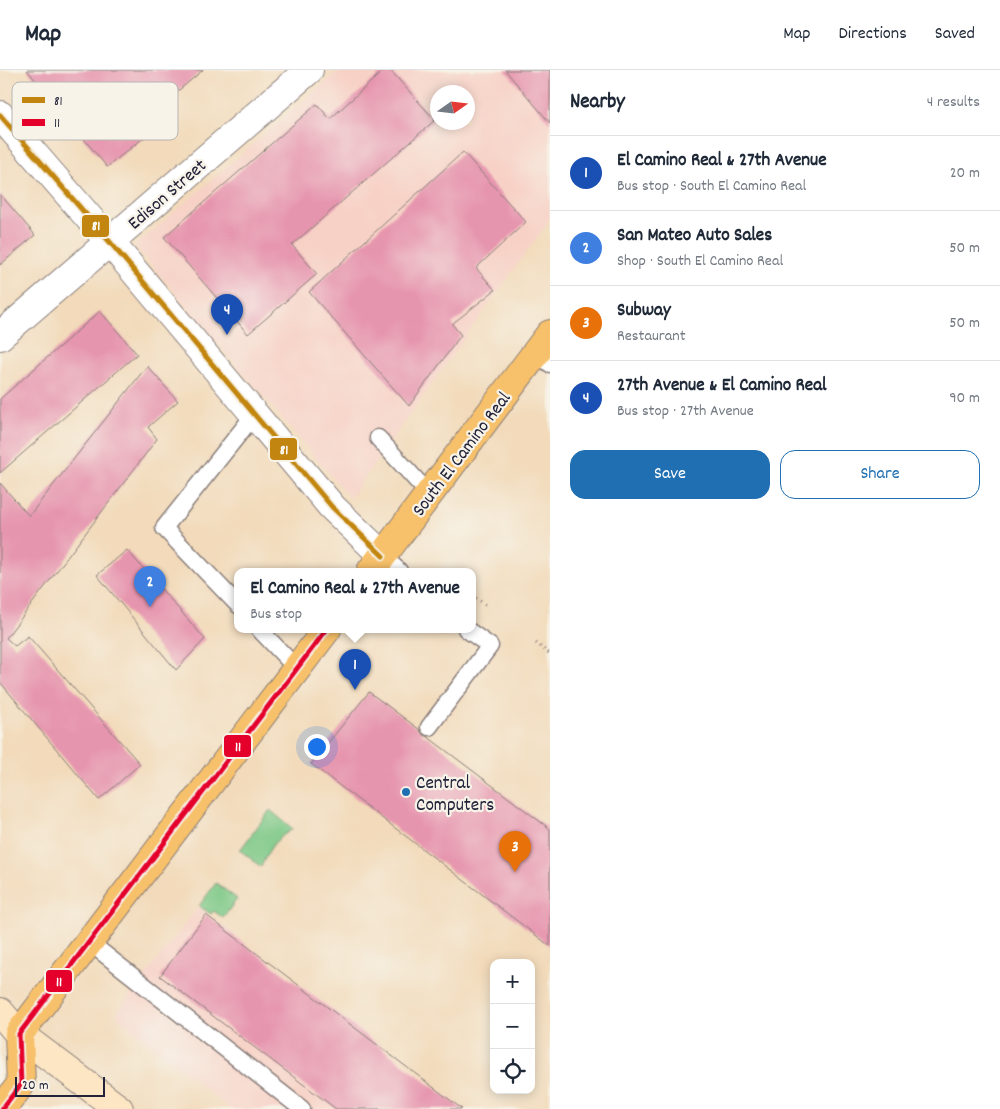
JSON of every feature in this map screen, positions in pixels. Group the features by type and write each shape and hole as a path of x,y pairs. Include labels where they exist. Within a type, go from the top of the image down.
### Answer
{"main road":[{"name":"South El Camino Real","path":"384,566 430,494 545,350"},
{"path":"10,1035 89,942 324,633"},
{"path":"0,1012 10,1035 21,1084 2,1109"},
{"path":"10,1035 119,1109"}],"street":[{"name":"Edison Street","path":"0,336 309,70"},
{"path":"0,116 12,130"},
{"path":"21,140 109,241 254,415 384,566"}],"lane":[{"path":"234,602 164,528 254,415"},
{"path":"378,438 430,494"},
{"path":"264,633 297,669"},
{"path":"429,727 490,646 472,633"},
{"path":"89,942 302,1109"}],"path":[{"path":"476,598 487,606"},
{"path":"536,643 550,654"}],"shaded area":[{"path":"339,70 550,70 550,219 350,498 135,246"},
{"path":"198,907 465,1109 230,1109 117,1017 116,1014"}],"green space":[{"path":"270,810 293,829 273,845 261,867 240,850"},
{"path":"216,883 237,899 223,918 214,911 211,914 199,906"}],"building":[{"path":"27,70 203,70 178,91 178,82 37,82"},
{"path":"384,70 390,70 430,114 430,124 292,245 317,274 248,334 164,237 317,104 330,119"},
{"path":"505,70 550,70 550,123"},
{"path":"85,140 141,140 107,167"},
{"path":"463,152 526,222 476,268 495,290 452,324 461,335 409,406 309,292"},
{"path":"0,194 35,235 0,265"},
{"path":"100,311 137,354 0,473 0,399"},
{"path":"147,366 178,401 148,427 157,439 6,638 15,646 28,636 140,764 99,800 0,682 0,483 29,516"},
{"path":"127,550 205,639 176,670 97,575"},
{"path":"369,692 420,730 423,735 550,829 550,946 311,764"},
{"path":"206,915 462,1109 336,1109 160,976"}],"transit line":[{"name":"81","path":"0,115 12,129"},
{"name":"81","path":"22,140 332,507 383,556"},
{"name":"11","path":"2,1109 21,1084 19,1034 324,633"}],"place":[{"name":"27th Avenue & El Camino Real","path":"227,335"},
{"name":"San Mateo Auto Sales","path":"150,607"},
{"name":"El Camino Real & 27th Avenue","path":"355,690"},
{"name":"Central Computers","path":"406,792"},
{"name":"Subway","path":"515,872"}]}
